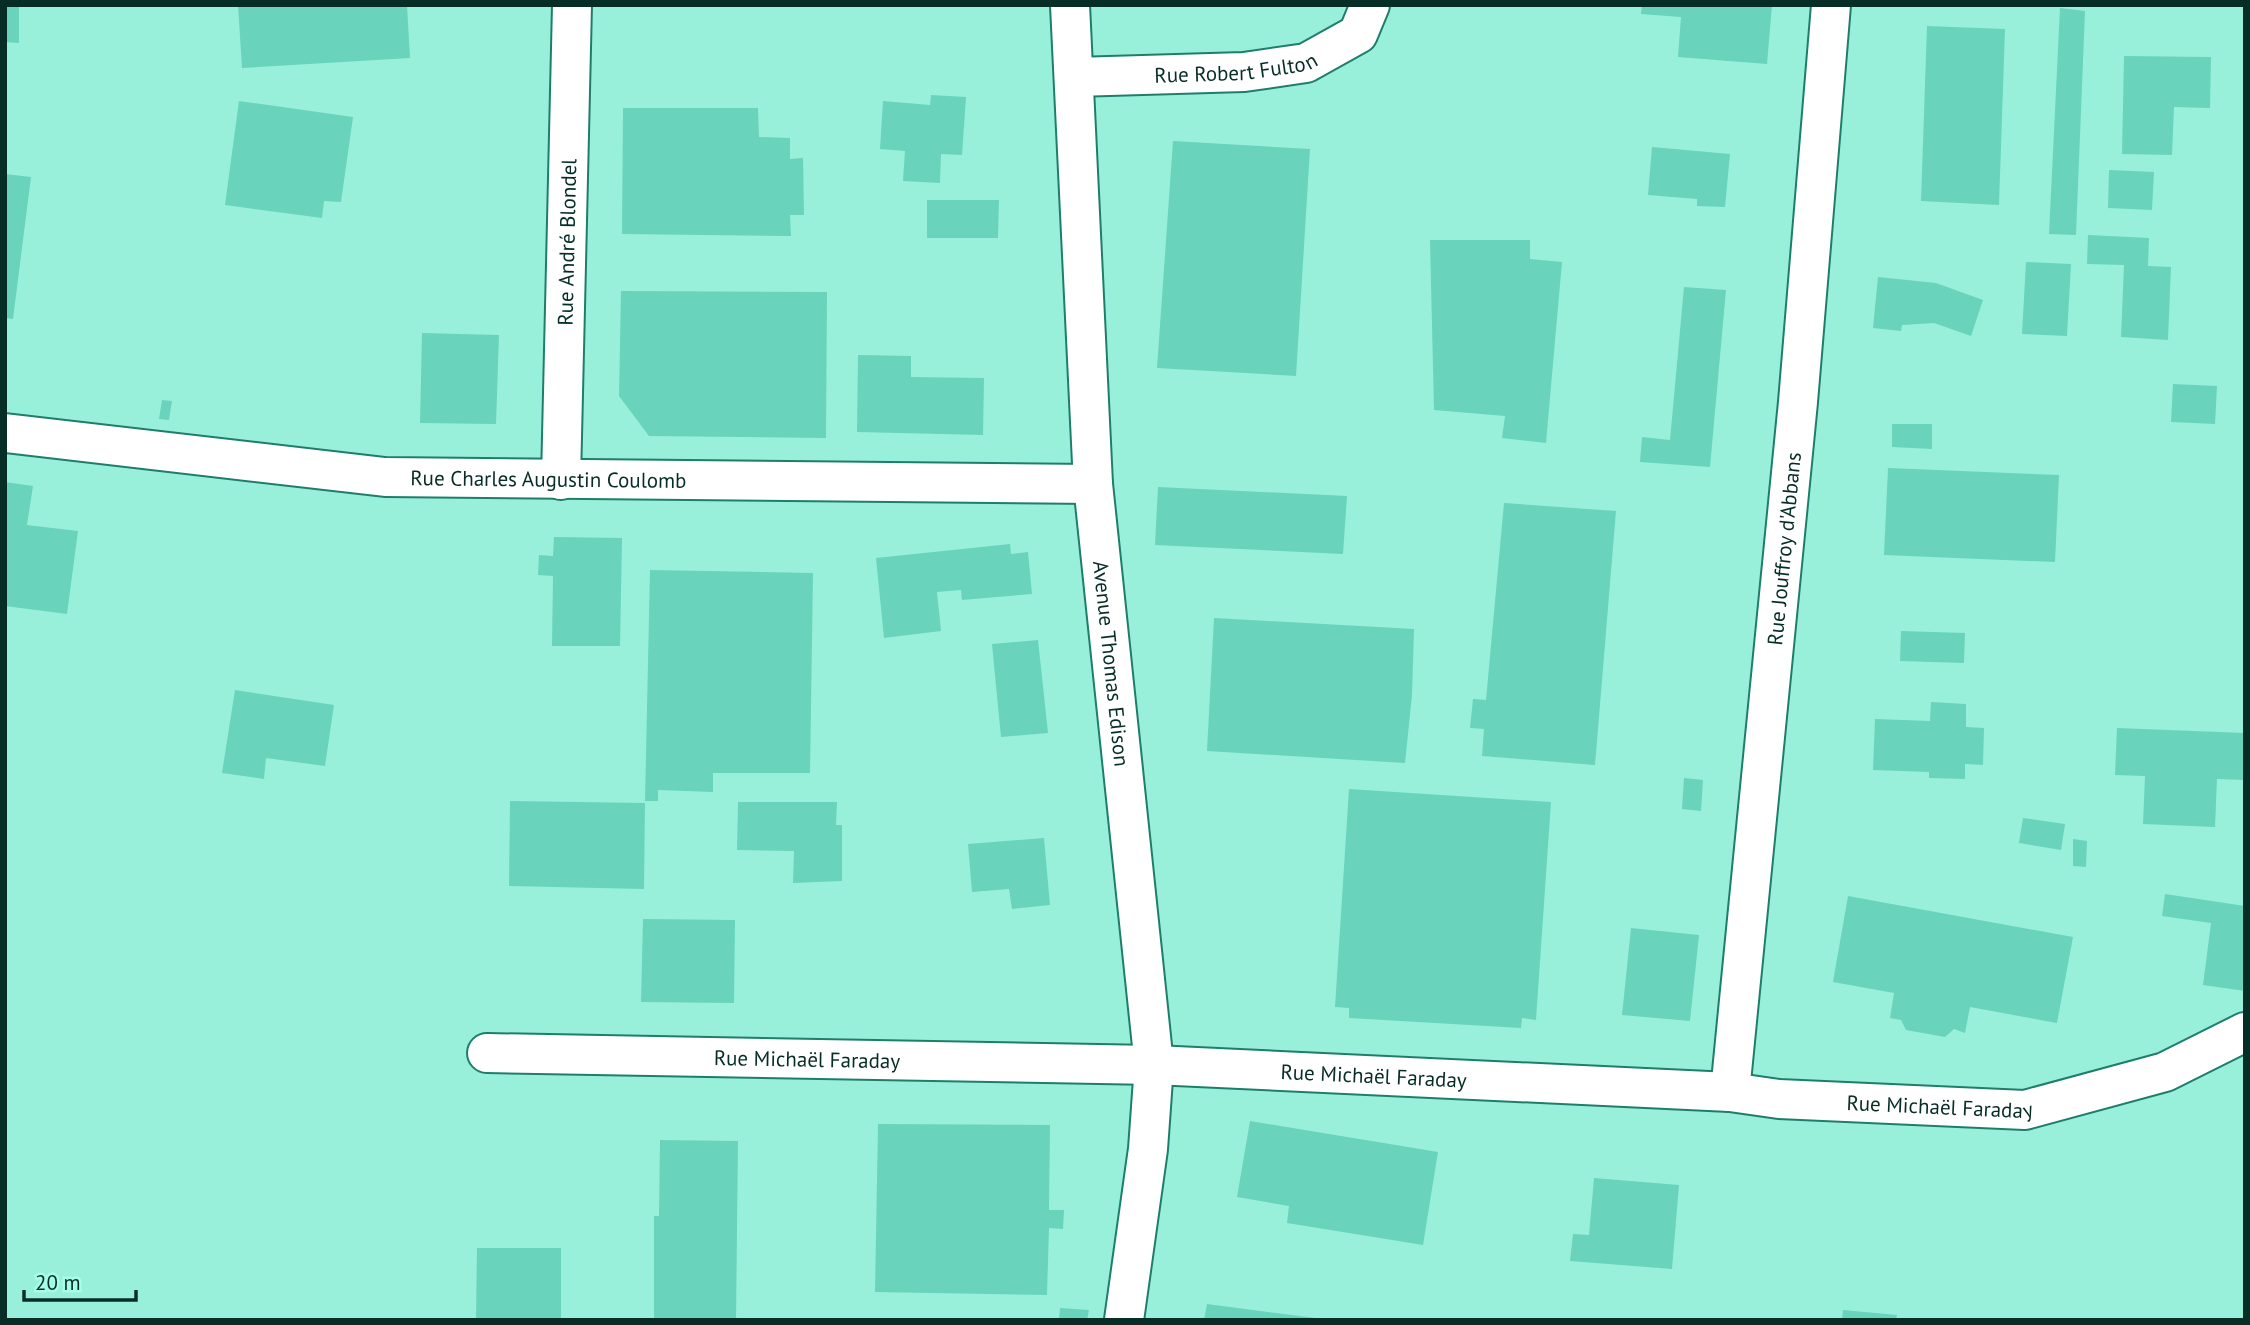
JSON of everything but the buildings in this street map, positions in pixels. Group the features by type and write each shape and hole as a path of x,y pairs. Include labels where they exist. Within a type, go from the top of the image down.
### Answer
{"street":[{"name":"Rue André Blondel","path":"561,480 572,5"},
{"name":"Avenue Thomas Edison","path":"1070,5 1093,484 1154,1065 1148,1149 1124,1320"},
{"name":"Rue Robert Fulton","path":"1075,77 1244,72 1306,63 1358,34 1370,5"},
{"name":"Rue Jouffroy d'Abbans","path":"1730,1092 1798,402 1830,5"},
{"name":"Rue Charles Augustin Coulomb","path":"5,433 385,477 1093,484"},
{"name":"Rue Michaël Faraday","path":"487,1053 1154,1065 1730,1092 1779,1100 2025,1110 2165,1072 2245,1032"}]}
